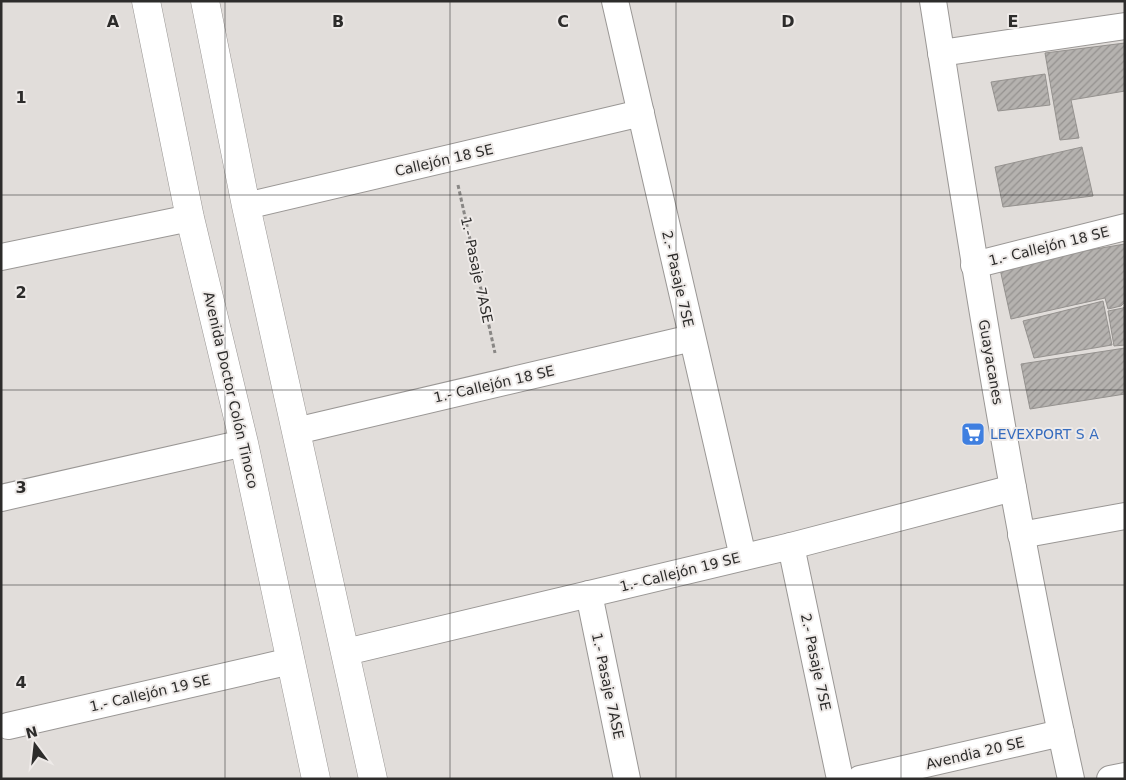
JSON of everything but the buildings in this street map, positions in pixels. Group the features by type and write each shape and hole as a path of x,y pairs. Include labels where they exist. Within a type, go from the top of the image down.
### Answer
{"main road":[{"name":"Avenida Doctor Colón Tinoco","path":"146,1 190,218 244,443 316,779"},
{"path":"205,1 246,206 373,779"}],"street":[{"name":"2.- Pasaje 7SE","path":"615,1 743,557"},
{"name":"Guayacanes","path":"933,1 974,265 1021,535 1072,779"},
{"path":"941,53 1125,26"},
{"name":"Callejón 18 SE","path":"246,206 641,114"},
{"path":"1,257 190,218"},
{"name":"1.- Callejón 18 SE","path":"974,265 1125,227"},
{"name":"1.- Callejón 18 SE","path":"296,431 692,338"},
{"path":"1,498 244,443"},
{"name":"1.- Callejón 19 SE","path":"346,652 791,546 1013,488"},
{"path":"1021,535 1125,516"},
{"name":"2.- Pasaje 7SE","path":"791,546 840,779"},
{"name":"1.- Pasaje 7ASE","path":"589,594 627,779"},
{"name":"1.- Callejón 19 SE","path":"8,726 291,661"},
{"name":"Avendia 20 SE","path":"860,779 1061,733"},
{"path":"1110,779 1125,776"}],"path":[{"name":"1.- Pasaje 7ASE","path":"453,158 501,383"}],"place":[{"name":"LEVEXPORT S A","path":"973,434"}]}
